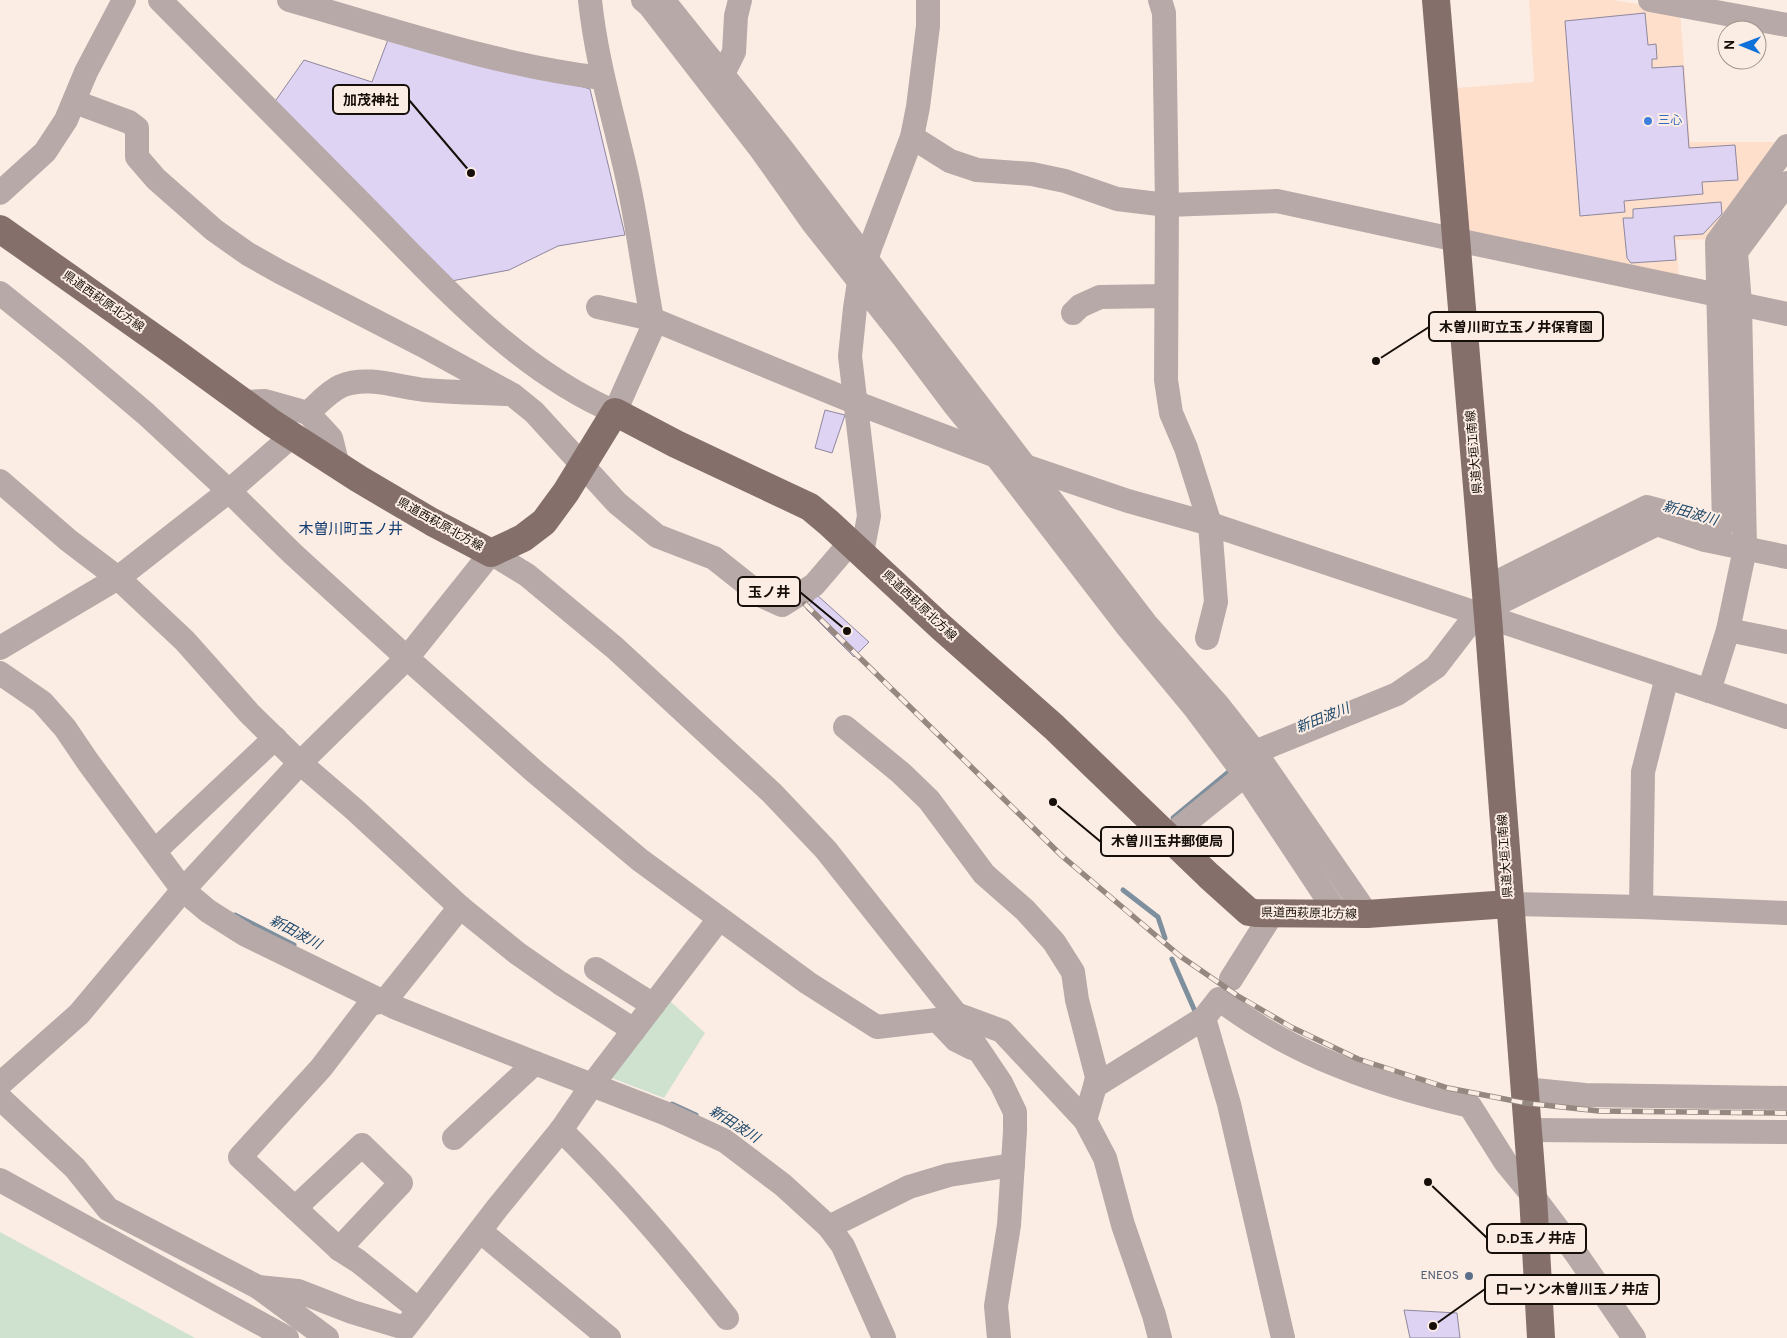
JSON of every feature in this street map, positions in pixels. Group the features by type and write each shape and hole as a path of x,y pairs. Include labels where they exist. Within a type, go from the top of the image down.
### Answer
{"main road":[{"name":"県道大垣江南線","path":"1436,0 1457,240 1483,605 1509,904"},
{"name":"県道西萩原北方線","path":"0,229 292,436 432,522 491,553 523,538 544,522 566,492 615,412 676,444 810,508 1054,727 1243,908 1256,914 1367,914 1509,904"},
{"path":"1509,904 1533,1196 1541,1338"}],"street":[{"path":"0,193 45,152 66,120 86,72 124,0"},
{"path":"160,0 458,302 542,371 587,400 615,412 651,331 652,319 627,174 602,78 593,32 590,0"},
{"path":"289,0 462,50 558,72 602,78"},
{"path":"643,0 762,151 813,222 956,408 996,456 1126,625 1194,707 1245,775 1338,915"},
{"path":"663,0 723,74 917,324 1147,625 1218,705 1255,752 1367,914"},
{"path":"723,74 734,52 736,16 740,0"},
{"path":"75,102 129,122 137,128 137,157 156,179 214,230 248,254 280,272 422,345 513,395 534,412 616,503 657,536 714,558 762,596 782,605 814,585 856,548 869,516 850,356 859,282 896,176 912,137 918,107 928,26 928,0"},
{"path":"1160,0 1164,13 1167,205 1166,380 1171,413 1186,448 1210,524 1216,602 1207,638"},
{"path":"1650,0 1695,4 1787,25"},
{"path":"912,137 950,161 976,170 1032,174 1064,181 1117,200 1167,205 1277,201 1718,295 1740,304 1787,314"},
{"path":"1255,752 1397,694 1436,667 1470,624 1497,582 1647,507 1721,527 1724,524 1717,242 1787,146"},
{"path":"1709,691 1728,630 1745,549 1740,304 1736,252 1787,183"},
{"path":"0,293 146,414 293,554 407,658 534,771 640,860 808,983 877,1027 937,1020 956,1040 980,1052"},
{"path":"1073,313 1080,306 1100,297 1166,296"},
{"path":"598,307 652,319 854,402 996,456 1128,501 1483,605 1667,677 1787,717"},
{"path":"308,413 326,396 341,386 358,382 383,383 423,390 513,395"},
{"path":"242,402 265,401 308,413 331,438 338,466"},
{"path":"0,648 118,578 229,491 292,436"},
{"path":"0,481 68,540 118,578 185,641 249,714 460,906 517,953 634,1030"},
{"path":"1483,605 1657,524 1706,540 1787,557"},
{"path":"0,1084 79,1014 184,890 300,762 407,658 491,553 527,576 608,642 772,793 826,850 956,1014 1001,1083 1015,1112 1009,1225 996,1306 999,1338"},
{"path":"1728,630 1787,642"},
{"path":"0,673 42,702 65,728 88,762 184,890 208,911 246,936 385,1001 394,1007 667,1114 725,1141 783,1185 829,1228 843,1246 884,1338"},
{"path":"1641,907 1643,772 1667,677"},
{"path":"845,727 901,773 929,800 984,874 1025,910 1054,942 1073,972 1077,1000 1098,1077 1085,1120"},
{"path":"155,851 275,738"},
{"path":"1168,837 1245,775"},
{"path":"1509,904 1787,913"},
{"path":"419,1310 358,1261 339,1250 240,1157 322,1068 370,1004 385,1001 460,906"},
{"path":"1231,979 1272,914"},
{"path":"258,1287 298,1291 352,1312 405,1328 561,1130 592,1085 719,919"},
{"path":"596,969 653,1005"},
{"path":"1095,1086 1204,1018 1219,999 1245,1019 1291,1046 1400,1089 1470,1106 1506,1164 1533,1196 1575,1252 1634,1338"},
{"path":"956,1014 1002,1031 1085,1120 1105,1158 1123,1225 1160,1338"},
{"path":"1204,1018 1229,1104 1283,1338"},
{"path":"454,1138 535,1063"},
{"path":"1524,1089 1586,1095 1787,1098"},
{"path":"0,1098 75,1168 108,1209 258,1287 327,1338"},
{"path":"561,1130 605,1173 727,1318"},
{"path":"1528,1130 1787,1132"},
{"path":"295,1208 362,1145 401,1183 339,1250"},
{"path":"829,1228 909,1187 949,1176 1013,1165"},
{"path":"0,1180 287,1338"},
{"path":"480,1231 610,1338"}],"shaded area":[{"path":"1529,0 1613,0 1680,11 1690,142 1787,142 1715,239 1676,240 1679,276 1468,231 1456,88 1534,82"}],"green space":[{"path":"670,1001 705,1033 664,1098 609,1077"},
{"path":"0,1232 195,1338 0,1338"}],"building":[{"path":"1645,13 1648,45 1656,44 1657,59 1652,59 1652,68 1683,66 1689,148 1735,145 1738,180 1702,182 1703,194 1624,201 1625,212 1580,216 1565,21"},
{"path":"392,29 590,89 625,235 558,246 509,270 441,283 269,110 304,60 372,82"},
{"path":"1721,202 1722,214 1703,234 1674,236 1676,260 1631,263 1627,258 1623,218 1633,218 1633,209"},
{"path":"825,410 845,415 832,453 815,448"},
{"path":"817,595 869,642 854,657 806,609"},
{"path":"1404,1310 1457,1313 1460,1338 1410,1338"}],"waterway":[{"name":"新田波川","path":"1173,818 1231,770"},
{"name":"新田波川","path":"1123,890 1158,917 1165,938"},
{"name":"新田波川","path":"235,915 294,945"},
{"name":"新田波川","path":"1172,959 1194,1009"},
{"name":"新田波川","path":"672,1104 696,1115"}],"railway":[{"path":"805,604 1062,856 1180,956 1238,996 1291,1027 1358,1059 1448,1088 1525,1103 1599,1111 1787,1113"}],"place":[{"name":"三心","path":"1648,121"},
{"name":"加茂神社","path":"471,173"},
{"name":"木曽川町立玉ノ井保育園","path":"1376,361"},
{"name":"玉ノ井","path":"847,631"},
{"name":"木曽川玉井郵便局","path":"1053,802"},
{"name":"D.D玉ノ井店","path":"1428,1182"},
{"name":"ENEOS","path":"1469,1276"},
{"name":"ローソン木曽川玉ノ井店","path":"1433,1326"}],"district":[{"name":"木曽川町玉ノ井","path":"351,530"}]}
